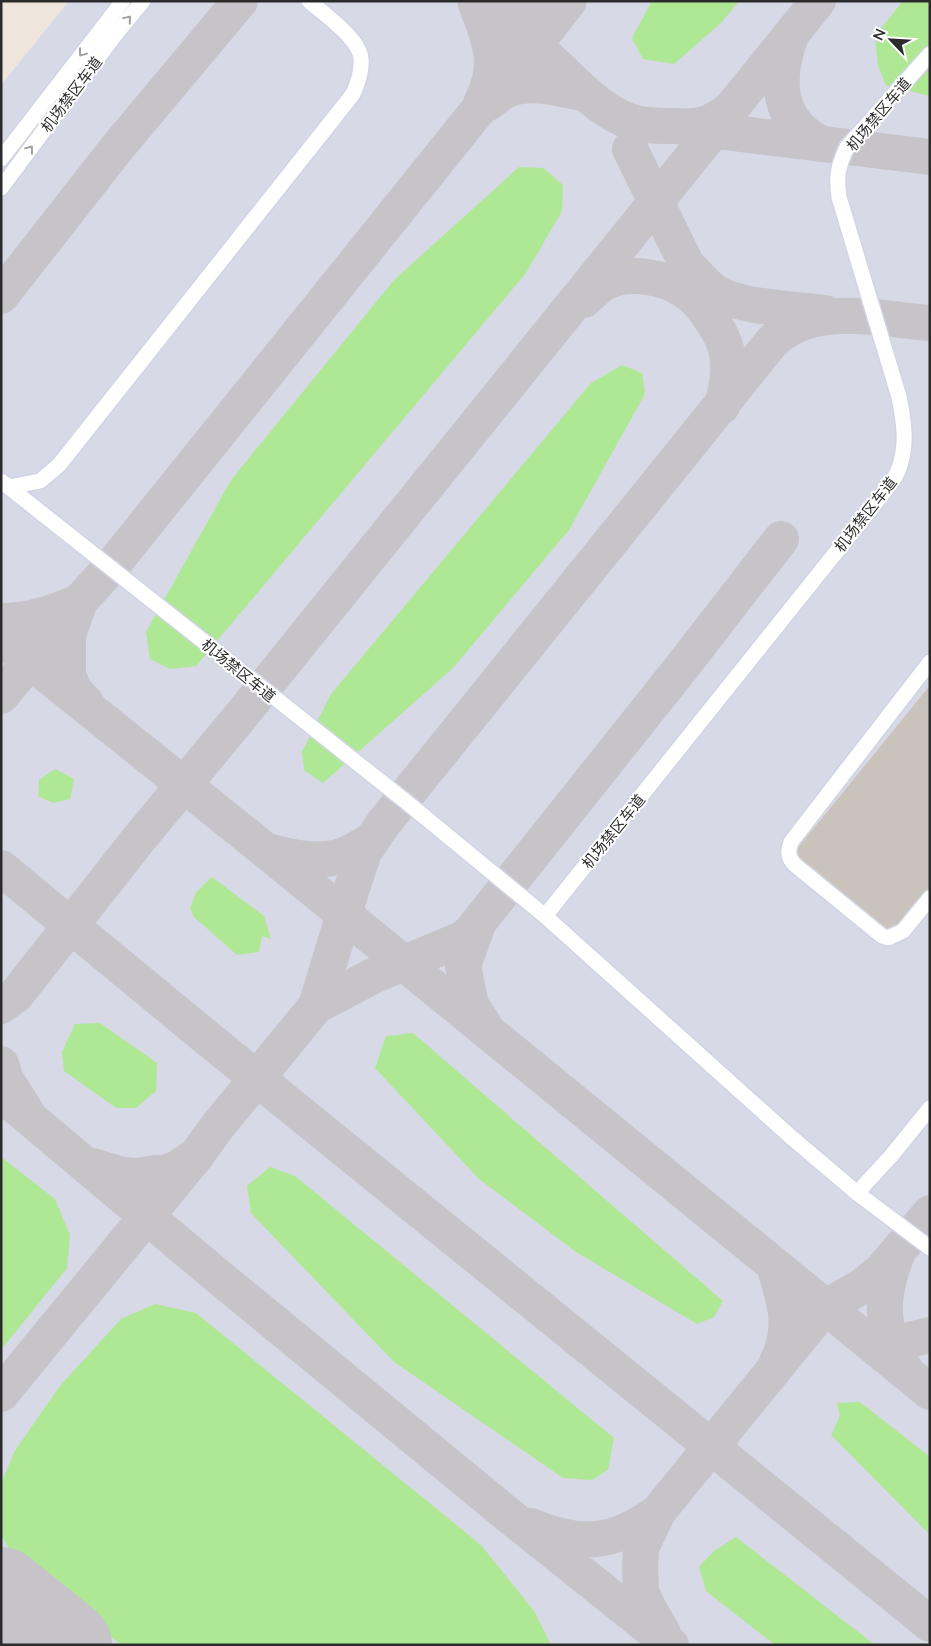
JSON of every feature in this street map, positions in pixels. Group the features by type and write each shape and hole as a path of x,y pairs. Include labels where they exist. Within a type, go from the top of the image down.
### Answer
{"lane":[{"name":"机场禁区车道","path":"1,159 123,1"},
{"name":"机场禁区车道","path":"1,188 115,35 144,1"},
{"path":"5,484 40,481 59,465 353,94 359,79 362,58 356,44 309,1"},
{"name":"机场禁区车道","path":"545,916 873,506 898,472 905,428 899,398 844,216 837,179 840,163 847,147 930,54"},
{"name":"机场禁区车道","path":"5,484 404,800 545,916 857,1193 930,1248"},
{"path":"930,662 791,842 788,850 789,860 882,936 888,938 903,931 930,898"},
{"path":"857,1193 891,1156 930,1108"}],"shaded area":[{"path":"69,1 930,1 930,1645 1,1645 1,85"}],"green space":[{"path":"652,1 739,1 721,23 674,64 643,59 632,38"},
{"path":"903,1 930,1 930,96 886,85 878,66 875,36"},
{"path":"519,167 543,168 563,185 562,211 526,273 196,666 170,669 150,659 146,632 231,480 394,280"},
{"path":"622,365 642,373 645,394 569,530 453,668 323,783 304,770 302,752 331,694 591,383"},
{"path":"55,769 74,779 70,799 53,803 38,796 39,780"},
{"path":"212,877 264,916 271,939 262,936 259,952 237,955 194,917 190,908 196,892"},
{"path":"100,1023 157,1063 156,1091 136,1108 116,1108 64,1071 62,1052 75,1024"},
{"path":"413,1033 723,1301 714,1317 697,1324 576,1252 479,1179 375,1068 386,1036"},
{"path":"1,1157 55,1199 70,1235 67,1268 1,1350"},
{"path":"270,1167 295,1176 614,1438 608,1470 592,1480 563,1478 394,1362 251,1213 247,1186"},
{"path":"155,1304 196,1313 481,1545 534,1611 551,1645 121,1645 16,1562 1,1534 1,1484 14,1452 59,1387 121,1319"},
{"path":"860,1402 930,1457 930,1535 831,1435 840,1416 837,1403"},
{"path":"736,1537 875,1645 775,1645 706,1591 699,1567 714,1551"}],"building":[{"path":"930,686 930,887 889,935 791,857"}],"taxiway":[{"path":"1,296 117,148 240,1"},
{"path":"475,1 489,39 492,63 491,76 481,103"},
{"path":"476,1 546,55 597,103 625,120 648,125 697,126 709,123 728,111"},
{"path":"479,1 525,6 553,1"},
{"path":"1,696 80,601 111,567 474,115 534,46 569,1"},
{"path":"1,1006 16,995 138,840 240,717 818,1"},
{"path":"790,38 782,70 784,99 788,112 796,124 807,135 822,144"},
{"path":"488,103 505,91 515,87 535,85 586,94"},
{"path":"692,128 930,157"},
{"path":"630,149 707,306"},
{"path":"692,270 711,289 729,299 756,305 825,313"},
{"path":"584,300 608,281 627,276 658,279 677,286 690,294 709,316 725,346 728,371 722,406"},
{"path":"1,1394 316,1006 364,852 383,824 771,343 787,330 805,322 825,317 868,316 930,323"},
{"path":"316,1006 373,976 462,939 470,933 781,539"},
{"path":"1,621 22,620 42,616 80,601 68,635 68,675 74,690 86,703"},
{"path":"1,638 265,850 930,1392"},
{"path":"268,851 303,859 330,859 356,850 373,839"},
{"path":"1,868 201,1033 930,1624"},
{"path":"478,924 463,966 471,1005 484,1025"},
{"path":"1,1064 6,1080 27,1113"},
{"path":"1,1094 214,1273 512,1518 671,1645"},
{"path":"89,1165 123,1175 137,1176 165,1173 176,1169 194,1157"},
{"path":"663,1633 641,1591 640,1568 641,1548 658,1512 816,1318 838,1300 864,1285 881,1271 930,1213"},
{"path":"897,1254 887,1285 885,1312 890,1340 905,1369"},
{"path":"774,1265 784,1302 787,1325 786,1337 777,1362"},
{"path":"868,1336 905,1341 930,1335"},
{"path":"531,1526 566,1537 597,1539 627,1531 658,1512"}],"runway":[{"path":"1,1592 67,1645"}]}
